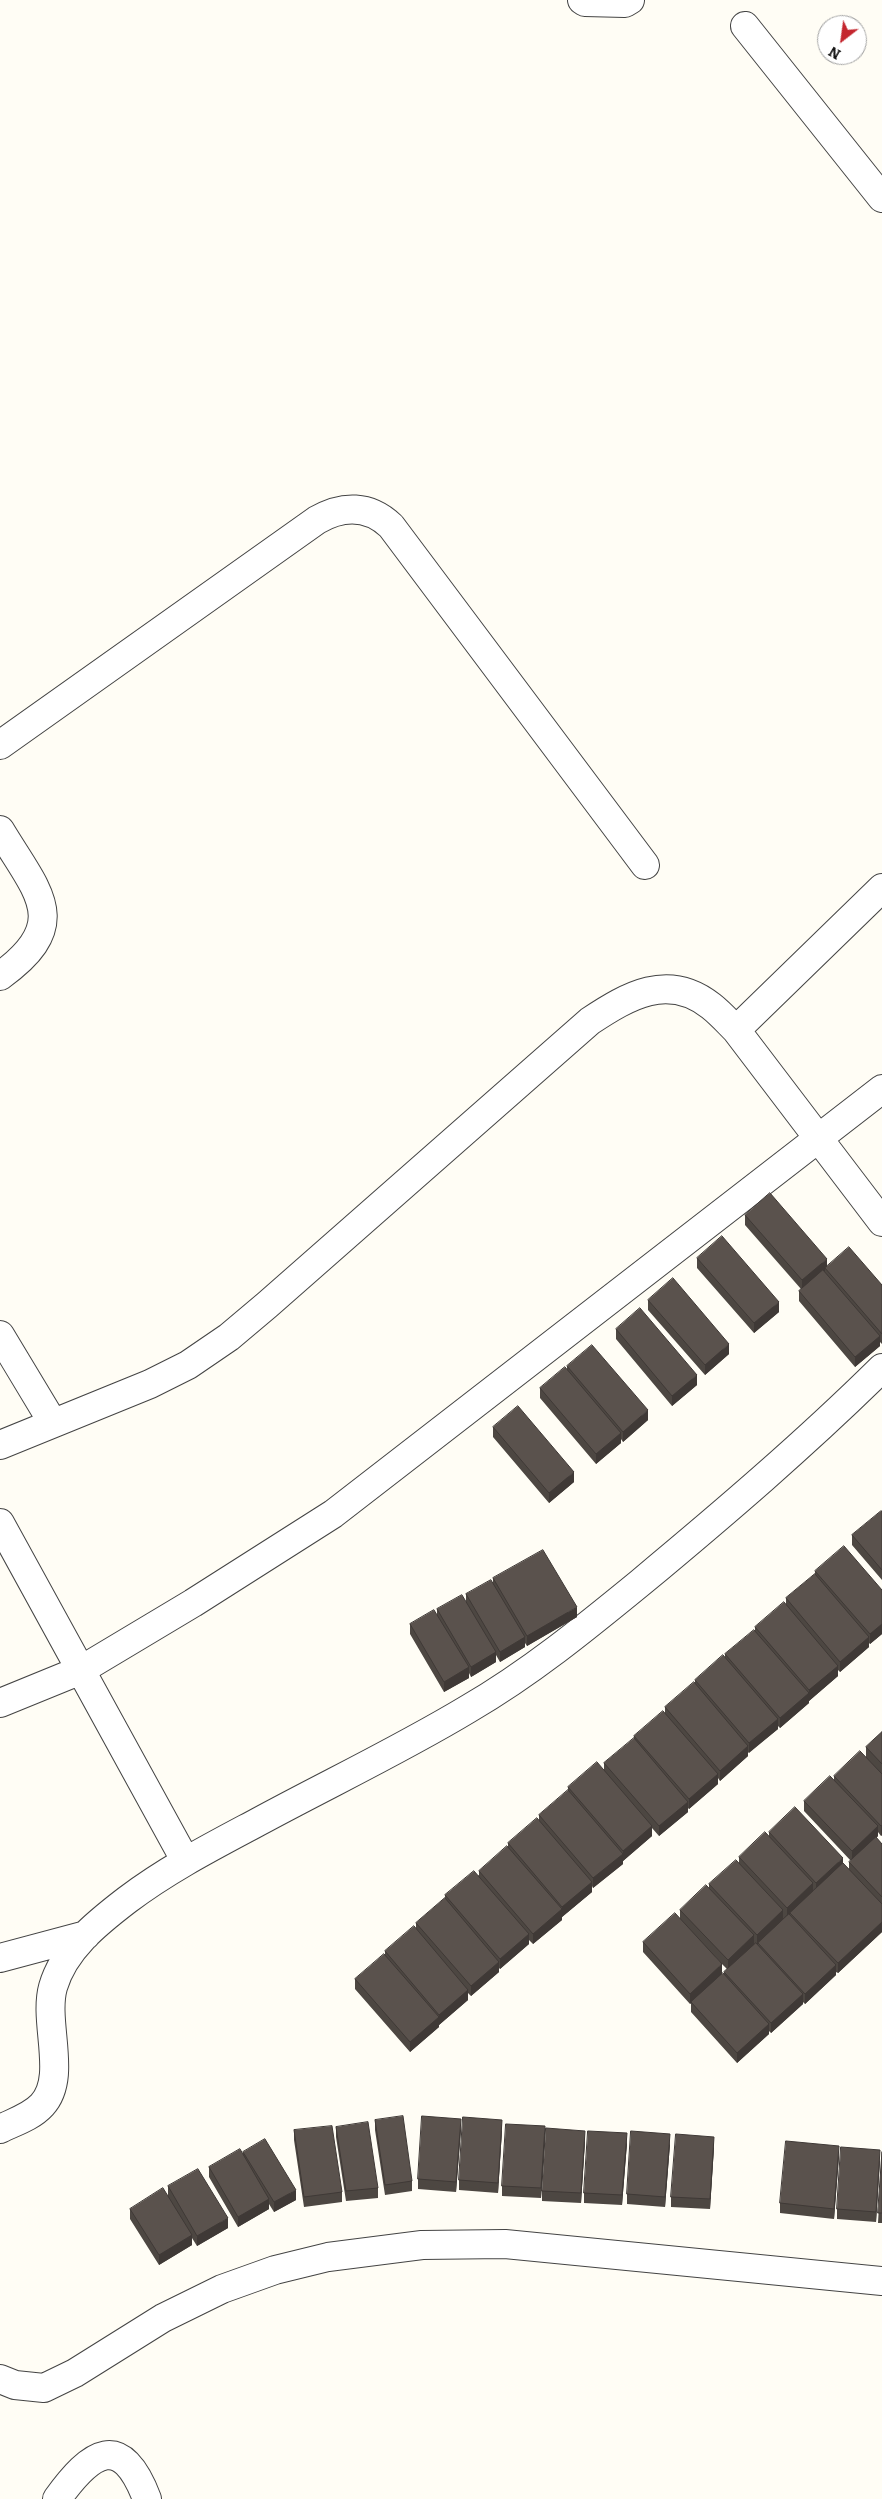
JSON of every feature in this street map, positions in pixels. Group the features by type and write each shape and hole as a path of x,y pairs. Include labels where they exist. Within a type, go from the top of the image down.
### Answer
{"street":[{"path":"582,0 585,2 625,3 630,0"},
{"path":"745,26 882,198"},
{"path":"0,745 317,520 331,512 350,508 370,511 382,517 391,526 645,864"},
{"path":"0,830 38,892 43,908 43,924 40,938 28,953 0,976"},
{"path":"736,1030 882,888"},
{"path":"0,1445 150,1384 188,1365 229,1337 590,1021 621,1000 662,988 693,996 710,1005 736,1030 882,1222"},
{"path":"0,1703 81,1670 193,1603 333,1514 817,1137 882,1089"},
{"path":"0,1335 53,1423"},
{"path":"0,2129 31,2115 42,2105 52,2091 55,2078 50,2013 52,1990 58,1972 70,1953 86,1935 129,1898 185,1860 468,1710 522,1676 567,1642 682,1548 829,1420 882,1368"},
{"path":"0,1523 185,1860"},
{"path":"0,1958 86,1935"},
{"path":"0,2379 33,2388 50,2386 75,2373 163,2318 222,2289 275,2270 328,2257 413,2246 506,2244 882,2282"},
{"path":"57,2499 76,2472 97,2456 118,2456 130,2465 147,2499"}],"building":[{"path":"770,1193 827,1259 802,1280 745,1215"},
{"path":"722,1236 779,1302 754,1323 697,1258"},
{"path":"849,1247 882,1285 882,1334 825,1268"},
{"path":"823,1270 880,1336 855,1357 799,1291"},
{"path":"673,1278 729,1344 705,1365 648,1300"},
{"path":"640,1308 697,1375 672,1396 616,1329"},
{"path":"592,1345 648,1410 623,1432 567,1366"},
{"path":"565,1367 621,1433 596,1454 540,1388"},
{"path":"518,1406 574,1472 549,1493 493,1427"},
{"path":"882,1511 882,1570 852,1535"},
{"path":"844,1546 882,1590 882,1624 870,1634 815,1571"},
{"path":"543,1550 577,1607 527,1636 493,1578"},
{"path":"815,1574 869,1637 840,1662 786,1598"},
{"path":"491,1580 525,1637 500,1652 466,1594"},
{"path":"462,1595 496,1652 471,1667 437,1609"},
{"path":"784,1602 838,1666 809,1690 755,1627"},
{"path":"434,1610 469,1667 444,1682 410,1624"},
{"path":"754,1630 809,1693 780,1718 725,1654"},
{"path":"723,1655 778,1719 749,1743 695,1680"},
{"path":"694,1682 748,1746 720,1771 665,1707"},
{"path":"663,1711 718,1774 689,1799 634,1736"},
{"path":"882,1732 882,1764 866,1747"},
{"path":"634,1738 688,1802 659,1826 604,1763"},
{"path":"860,1751 882,1774 881,1826 834,1776"},
{"path":"597,1762 652,1826 623,1851 568,1787"},
{"path":"830,1776 878,1826 852,1851 804,1801"},
{"path":"568,1790 623,1854 593,1878 539,1815"},
{"path":"795,1807 843,1858 816,1883 769,1832"},
{"path":"537,1818 592,1882 562,1907 508,1843"},
{"path":"765,1832 813,1883 787,1908 739,1857"},
{"path":"876,1837 882,1844 882,1897 849,1862"},
{"path":"507,1846 562,1909 533,1934 479,1871"},
{"path":"736,1860 783,1910 757,1935 709,1884"},
{"path":"843,1863 882,1904 882,1922 838,1963 790,1913"},
{"path":"474,1871 529,1934 500,1959 445,1895"},
{"path":"706,1885 754,1935 728,1960 680,1910"},
{"path":"445,1898 499,1962 471,1986 416,1923"},
{"path":"675,1913 722,1964 690,1994 643,1942"},
{"path":"789,1914 836,1965 805,1994 758,1943"},
{"path":"414,1926 468,1990 439,2015 385,1951"},
{"path":"756,1943 803,1994 771,2023 724,1972"},
{"path":"384,1954 439,2017 410,2042 355,1979"},
{"path":"723,1973 769,2024 737,2053 691,2002"},
{"path":"403,2116 412,2181 385,2185 375,2120"},
{"path":"422,2116 461,2119 456,2182 418,2179"},
{"path":"463,2117 502,2120 498,2183 459,2180"},
{"path":"368,2122 378,2188 346,2191 336,2127"},
{"path":"506,2124 545,2126 541,2188 502,2186"},
{"path":"332,2126 342,2192 304,2197 294,2130"},
{"path":"546,2128 585,2131 581,2193 542,2191"},
{"path":"588,2131 627,2133 622,2195 584,2193"},
{"path":"631,2131 670,2134 665,2197 627,2194"},
{"path":"676,2134 714,2137 710,2199 671,2197"},
{"path":"265,2139 296,2190 274,2202 243,2152"},
{"path":"786,2141 839,2146 834,2209 780,2203"},
{"path":"841,2147 880,2150 876,2212 837,2209"},
{"path":"240,2149 269,2199 238,2217 209,2167"},
{"path":"882,2152 882,2213 878,2213"},
{"path":"198,2169 228,2218 197,2236 168,2186"},
{"path":"163,2188 192,2235 159,2255 130,2209"}]}
